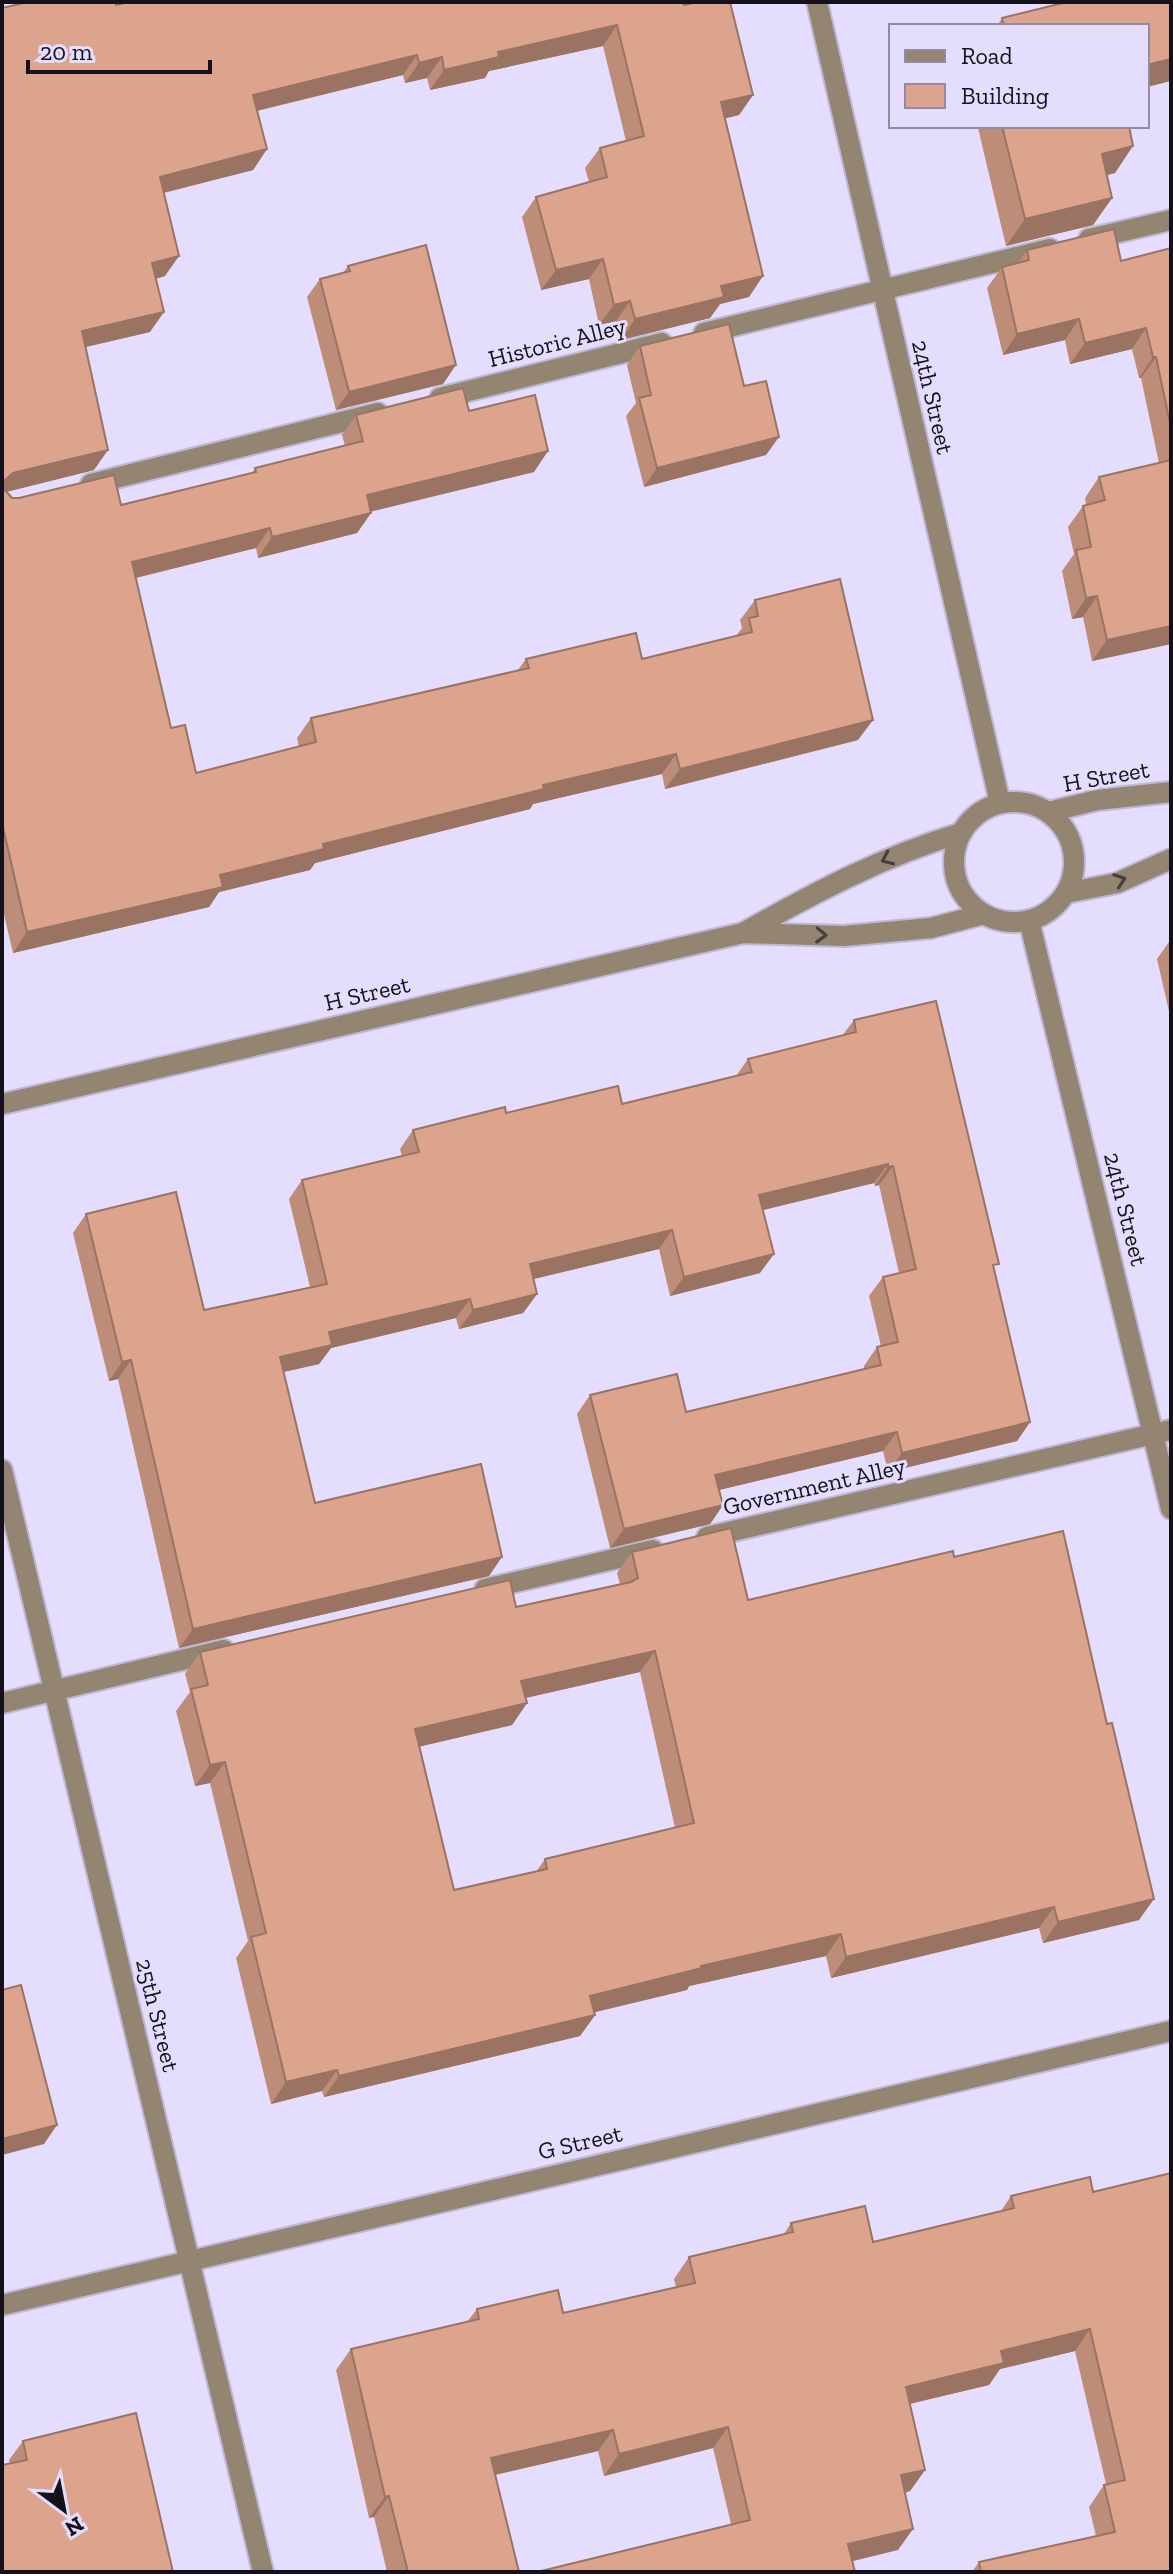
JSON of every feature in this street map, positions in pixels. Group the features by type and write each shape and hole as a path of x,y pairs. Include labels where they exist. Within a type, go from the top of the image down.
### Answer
{"street":[{"name":"24th Street","path":"817,2 880,289 1000,803"},
{"name":"Historic Alley","path":"79,487 1171,220"},
{"name":"H Street","path":"1049,812 1097,800 1171,792"},
{"path":"1017,801 1034,804 1049,812 1062,825 1071,841 1073,876 1066,893 1056,905 1029,920 998,921 969,903 953,870 954,850 971,819 984,809 1017,801"},
{"name":"H Street","path":"743,933 825,887 912,848 961,833"},
{"path":"1066,893 1117,883 1171,859"},
{"name":"H Street","path":"2,1104 743,933 844,936 931,928 984,914"},
{"name":"24th Street","path":"1029,920 1162,1432 1171,1509"},
{"name":"Government Alley","path":"463,1594 1162,1432"},
{"name":"25th Street","path":"2,1470 263,2572"},
{"path":"2,1703 245,1645"},
{"name":"G Street","path":"2,2305 1171,2031"}],"building":[{"path":"28,2 116,2 116,5 129,2 683,2 684,5 730,2 753,95 721,102 763,276 721,286 724,297 635,319 630,301 614,305 603,259 556,270 536,197 607,177 600,148 644,136 617,25 498,52 499,57 444,70 442,57 419,63 417,55 253,95 267,149 160,177 179,256 152,263 164,312 82,331 108,450 13,473 4,481 4,489 12,498 114,475 121,505 256,472 255,468 363,441 356,415 463,388 469,411 535,395 548,451 367,495 371,513 272,537 270,528 132,562 171,728 185,725 196,773 316,742 311,718 529,668 526,659 636,633 642,659 752,632 749,618 758,616 755,600 840,579 873,720 680,769 676,754 543,785 544,789 323,844 324,849 220,875 223,887 27,932 2,823 2,8"},
{"path":"1067,2 1171,2 1171,59 1149,64 1149,24 1004,24 1002,18"},
{"path":"1002,128 1129,128 1133,146 1102,154 1112,198 1025,219"},
{"path":"1114,229 1121,261 1171,248 1171,428 1156,357 1153,357 1146,328 1085,343 1079,319 1017,334 1002,267 1029,260 1027,250"},
{"path":"426,245 456,365 349,392 320,279 350,271 348,266"},
{"path":"729,324 744,386 766,381 779,437 657,468 639,398 651,395 640,346"},
{"path":"1171,460 1171,626 1107,640 1097,596 1086,598 1076,550 1091,547 1083,506 1105,500 1099,477"},
{"path":"936,1001 999,1264 993,1265 1030,1422 902,1453 897,1432 715,1475 723,1505 624,1529 590,1395 677,1374 686,1412 881,1365 877,1347 898,1342 883,1277 916,1269 893,1166 888,1167 888,1164 759,1195 774,1254 684,1277 672,1230 530,1264 537,1294 473,1310 470,1299 329,1332 332,1345 280,1357 315,1503 481,1464 502,1557 193,1629 131,1360 122,1362 86,1214 176,1192 204,1310 327,1284 302,1180 419,1152 413,1130 505,1107 506,1113 618,1086 622,1104 752,1072 748,1059 856,1032 854,1020"},
{"path":"731,1528 748,1600 953,1551 954,1557 1063,1531 1107,1724 1112,1723 1154,1899 1058,1922 1054,1907 846,1957 841,1934 701,1966 590,1996 595,2015 339,2076 337,2070 286,2082 251,1937 266,1933 225,1762 210,1765 191,1689 208,1685 200,1652 510,1580 516,1607 631,1582 638,1578 632,1552","holes":["655,1651 694,1823 545,1859 547,1869 454,1890 415,1729 527,1703 521,1681"]},
{"path":"21,1985 57,2125 2,2139 2,1990"},
{"path":"1171,2173 1171,2572 981,2572 979,2562 1115,2532 1104,2485 1125,2480 1090,2329 1001,2351 1004,2363 906,2387 925,2470 901,2475 913,2529 848,2544 855,2572 537,2572 750,2520 728,2427 619,2454 613,2430 491,2458 519,2572 408,2572 389,2496 385,2497 351,2349 479,2319 477,2309 558,2290 563,2313 695,2283 689,2257 793,2232 791,2223 865,2206 873,2242 1014,2208 1011,2196 1090,2177 1093,2192"},
{"path":"136,2413 173,2572 2,2572 2,2465 27,2460 23,2441"}]}
